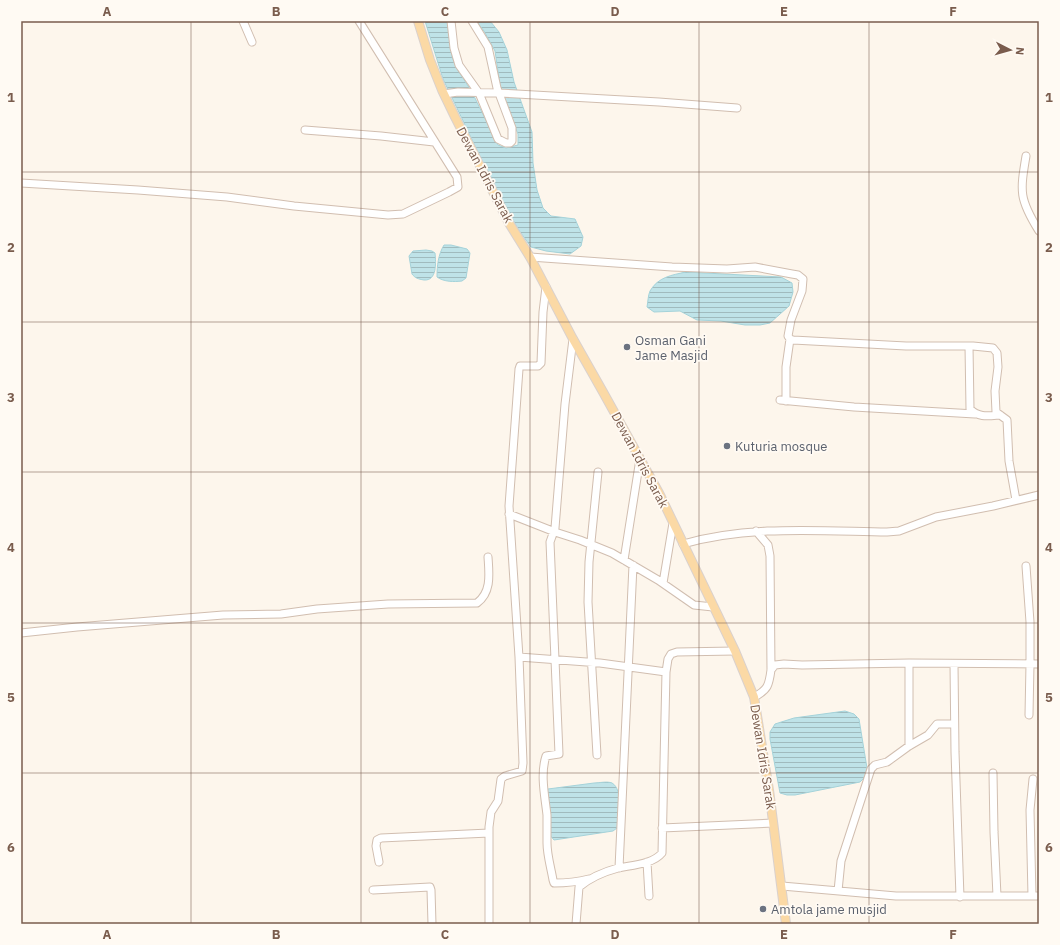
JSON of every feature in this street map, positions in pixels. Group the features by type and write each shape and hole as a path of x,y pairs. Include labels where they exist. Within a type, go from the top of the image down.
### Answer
{"main road":[{"name":"Dewan Idris Sarak","path":"418,21 430,60 444,94 509,223 530,256 573,339 659,494 735,651 754,697 782,886 786,924"}],"street":[{"path":"243,21 252,42"},
{"path":"21,183 227,197 294,206 388,214 403,214 458,187 457,177 359,21"},
{"path":"451,21 454,48 459,64 478,93 498,139 510,144 513,136 512,128 499,93 488,47 472,21"},
{"path":"444,94 458,92 499,93 737,108"},
{"path":"305,130 434,142"},
{"path":"1026,156 1022,185 1022,199 1028,214 1039,231"},
{"path":"530,256 672,267 727,269 755,267 798,275 803,279 802,292 791,320 788,336 790,339 783,401 975,414 985,416 1000,415"},
{"path":"489,924 489,833 491,812 498,801 501,779 505,776 522,771 523,752 519,657 509,514 511,463 519,369 520,366 538,366 541,364 542,326 546,287"},
{"path":"573,339 565,404 554,532 550,542 559,754 546,756 544,767 547,843 552,880 554,883 577,885 618,868 647,862 658,857 662,853 664,842 662,828 664,797 666,672 668,659 671,654 677,652 735,651"},
{"path":"790,339 817,342 906,346 969,346 993,348 997,353 998,367 996,412 1008,420 1009,461 1016,500"},
{"path":"969,346 970,409 975,414"},
{"path":"624,560 640,458"},
{"path":"597,755 588,602 590,544 598,472"},
{"path":"683,544 702,539 756,531 899,531 936,517 994,506 1039,495"},
{"path":"509,514 612,553 663,583 694,605 713,607"},
{"path":"663,583 673,523"},
{"path":"754,697 763,692 769,683 771,670 770,556 768,545 756,531"},
{"path":"21,633 84,626 216,616 280,614 317,609 388,604 477,603 484,598 487,591 489,579 488,557"},
{"path":"618,868 633,565"},
{"path":"1026,566 1030,622 1029,715"},
{"path":"519,657 592,662 666,672"},
{"path":"909,663 909,746"},
{"path":"771,670 775,665 784,664 1039,664"},
{"path":"954,664 954,724 960,897"},
{"path":"838,891 841,861 871,769 875,765 887,762 909,746 928,735 937,724 954,724"},
{"path":"994,773 994,832 997,896"},
{"path":"782,886 896,896 1035,896 1030,810 1033,779"},
{"path":"662,828 773,823"},
{"path":"379,862 376,846 377,840 380,838 489,833"},
{"path":"647,862 649,896"},
{"path":"576,924 577,885"},
{"path":"372,890 430,887 432,924"}],"water":[{"path":"425,21 448,21 452,57 457,69 472,92 498,145 506,148 518,145 518,134 501,92 495,51 484,31 476,21 490,21 499,32 507,50 514,82 532,132 533,163 537,190 543,208 551,216 575,219 583,237 581,246 570,254 546,251 531,247 518,229 489,175 443,79"},
{"path":"444,245 467,249 470,253 466,278 462,281 449,281 437,277 438,261"},
{"path":"426,250 435,253 435,271 431,278 424,280 417,278 412,274 409,256 413,251"},
{"path":"686,272 781,277 792,283 793,292 789,306 770,323 760,325 697,320 680,311 654,312 647,307 648,297 653,286 666,277"},
{"path":"845,711 854,714 859,719 867,768 865,777 860,782 795,795 780,793 770,739 770,732 775,724 794,718"},
{"path":"610,782 618,791 620,804 617,828 613,831 554,840 549,834 547,790"}],"place":[{"name":"Osman Gani Jame Masjid","path":"627,347"},
{"name":"Kuturia mosque","path":"727,446"},
{"name":"Amtola jame musjid","path":"763,909"}]}
